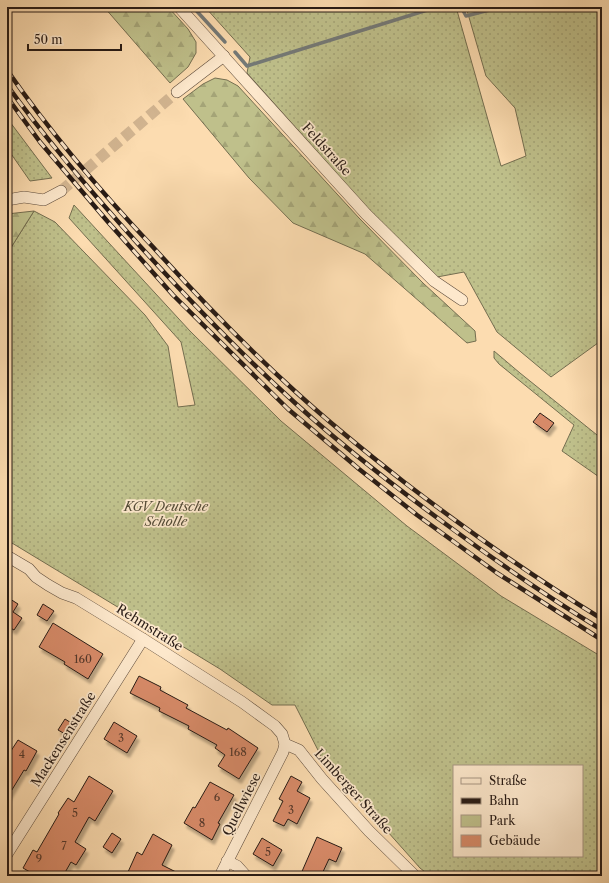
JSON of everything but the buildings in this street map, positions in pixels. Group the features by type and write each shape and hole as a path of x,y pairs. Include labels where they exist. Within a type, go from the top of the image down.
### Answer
{"street":[{"name":"Feldstraße","path":"179,7 366,214 434,281 462,300"},
{"path":"178,92 224,56"},
{"path":"7,200 24,197 44,200 61,191"},
{"name":"Rehmstraße","path":"8,557 29,569 36,577 48,585 62,593 76,598 144,639 242,702 275,726 282,734 285,744"},
{"name":"Mackensenstraße","path":"7,854 144,639"},
{"name":"Quellwiese","path":"220,876 283,752 285,744"},
{"name":"Limberger Straße","path":"285,744 299,750 322,779 369,831 415,876"},
{"path":"227,861 237,866 246,876"}],"green space":[{"path":"104,7 168,7 188,29 196,42 196,53 188,67 170,83"},
{"path":"205,7 456,7 501,166 526,156 515,108 486,76 466,7 602,7 602,340 551,377 497,332 464,272 437,277 369,210 247,73 250,57"},
{"path":"215,78 227,80 238,86 359,218 423,283 475,331 476,341 467,343 365,254 293,223 249,178 183,99 203,84"},
{"path":"7,118 52,178 30,181 7,148"},
{"name":"KGV Deutsche Scholle","path":"74,205 190,331 281,421 407,526 501,596 602,657 602,876 430,876 420,868 322,758 295,705 272,705 220,669 7,540 7,254 34,211 55,222 145,315 168,346 178,407 195,405 181,342 69,218"},
{"path":"34,211 7,254 7,214"},
{"path":"494,351 602,439 602,479 562,451 574,425 499,364 494,358"}],"waterway":[{"path":"193,7 225,42"},
{"path":"235,52 247,66 437,7"},
{"path":"461,7 466,16 501,7"}],"tunnel":[{"path":"61,191 177,92"}],"railway":[{"path":"7,70 58,139 114,205 205,303 278,376 349,438 428,500 526,570 602,619"},
{"path":"7,85 71,167 139,245 215,326 294,402 407,496 523,579 602,630"},
{"path":"7,97 40,142 173,295 288,409 359,469 417,515 497,573 602,640"}]}
